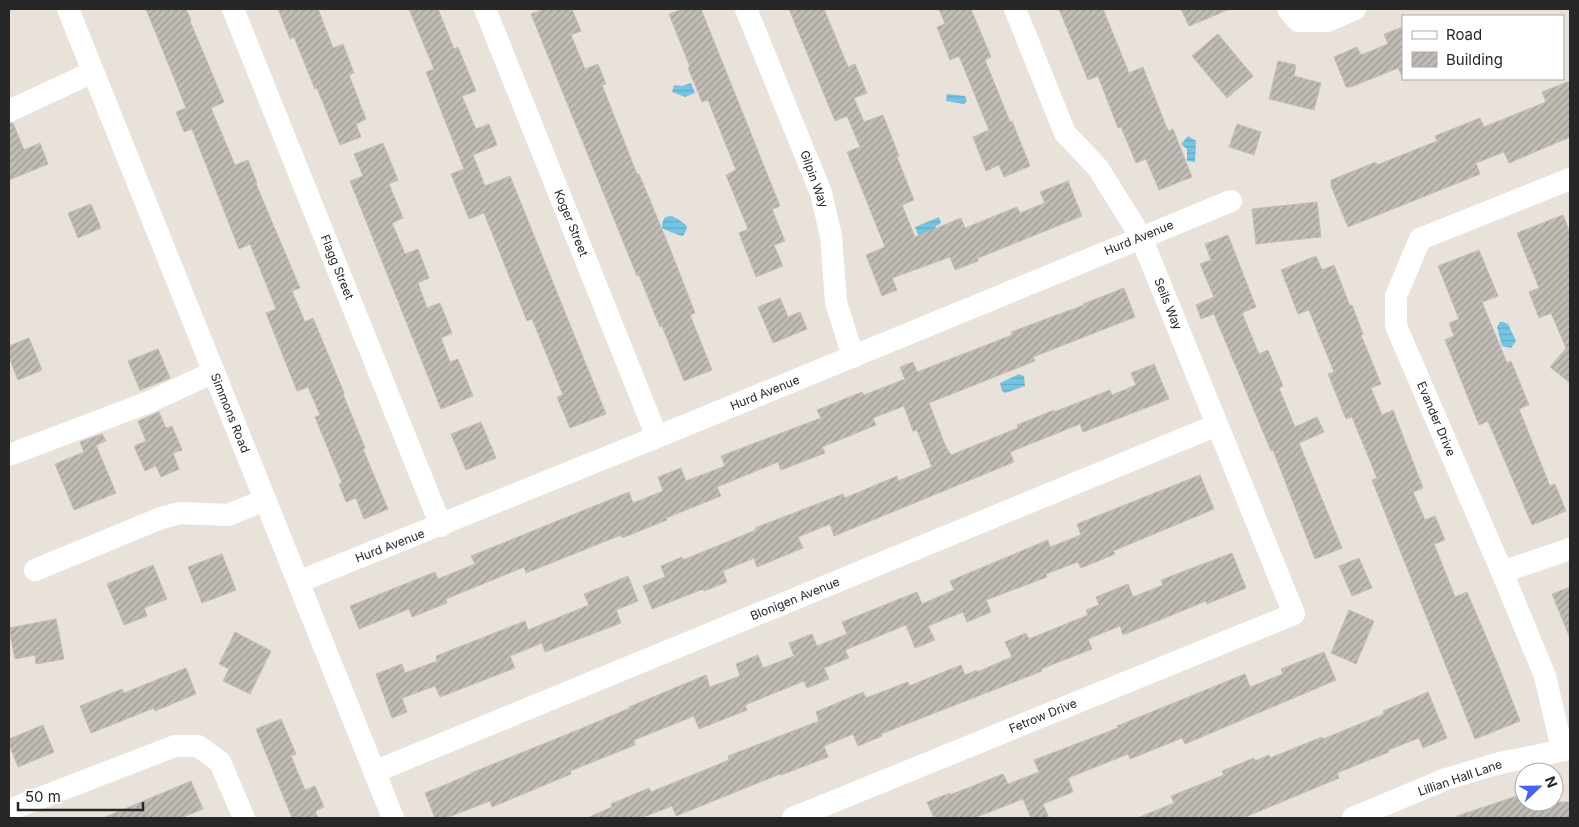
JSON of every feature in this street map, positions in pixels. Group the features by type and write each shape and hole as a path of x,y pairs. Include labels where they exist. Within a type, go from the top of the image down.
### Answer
{"street":[{"name":"Simmons Road","path":"68,9 393,818"},
{"name":"Flagg Street","path":"233,9 441,526"},
{"name":"Koger Street","path":"485,9 658,438"},
{"name":"Gilpin Way","path":"746,9 821,193 831,236 836,302 853,357"},
{"name":"Seils Way","path":"1015,9 1065,133 1098,168 1141,237 1294,614"},
{"path":"1288,9 1298,20 1328,21 1355,9"},
{"path":"9,111 93,72"},
{"name":"Evander Drive","path":"1566,749 1544,676 1502,572 1396,326 1396,296 1420,239 1570,179"},
{"name":"Hurd Avenue","path":"298,582 658,438 1230,201"},
{"path":"9,455 149,402 214,372"},
{"name":"Blonigen Avenue","path":"374,772 1217,425"},
{"path":"35,570 161,518 180,513 228,515 265,500"},
{"path":"1502,572 1570,549"},
{"name":"Fetrow Drive","path":"793,818 816,814 1294,614"},
{"path":"9,810 175,746 198,746 220,762 244,818"},
{"name":"Lillian Hall Lane","path":"1353,818 1446,780 1500,763 1566,749"}],"water":[{"path":"691,83 695,93 685,97 672,92 674,85 682,86"},
{"path":"947,94 965,96 967,101 964,104 946,101"},
{"path":"1188,136 1196,141 1195,162 1187,161 1187,149 1181,144"},
{"path":"672,216 687,226 683,236 662,228 665,217"},
{"path":"939,217 941,223 920,239 915,227"},
{"path":"1500,322 1508,324 1516,341 1511,348 1502,346 1497,327"},
{"path":"1019,374 1024,376 1025,386 1005,393 1002,391 1000,383"}],"building":[{"path":"146,9 186,9 224,102 211,108 235,165 248,160 256,184 300,288 292,291 305,322 313,318 388,509 364,519 356,498 346,502 339,484 342,483 315,417 320,415 308,387 297,391 266,313 276,309 250,244 239,249 192,129 184,132 176,112 186,108"},
{"path":"278,9 318,9 333,48 343,44 354,73 349,75 366,119 356,124 361,137 340,145 294,37 290,39"},
{"path":"409,9 438,9 454,49 458,47 476,91 462,96 476,129 489,124 497,145 473,155 485,186 510,176 606,414 570,428 557,397 563,395 532,319 527,321 484,213 469,219 451,174 464,169 426,72 434,69"},
{"path":"545,9 572,9 581,31 571,35 585,69 598,64 606,84 602,85 695,313 690,315 712,370 684,381 662,326 660,327 639,275 637,276 531,14"},
{"path":"683,9 701,9 780,206 772,209 785,241 774,245 783,266 756,277 739,233 748,229 726,175 736,170 708,100 702,102 669,14"},
{"path":"789,9 824,9 848,67 855,64 867,93 854,98 864,122 883,115 914,200 902,205 915,237 961,218 965,228 1017,207 1020,213 1045,203 1040,192 1068,181 1082,216 978,258 978,261 955,270 950,257 892,278 897,290 882,296 866,255 885,247 847,152 860,147 847,116 835,121"},
{"path":"939,9 971,9 991,57 985,60 1030,166 1004,177 999,165 986,171 973,137 989,130 959,56 950,60 937,27 945,24"},
{"path":"1059,9 1103,9 1129,73 1143,67 1168,131 1173,129 1192,177 1159,190 1146,159 1136,163 1121,127 1118,128 1098,76 1088,80"},
{"path":"1181,9 1230,9 1189,26"},
{"path":"1402,27 1402,76 1398,68 1351,87 1346,87 1334,57 1357,47 1361,55 1388,44 1384,34"},
{"path":"1218,34 1253,76 1227,98 1192,56"},
{"path":"1278,61 1296,65 1294,76 1321,83 1314,110 1269,99"},
{"path":"1570,81 1570,137 1509,163 1504,152 1476,163 1480,174 1348,227 1331,186 1331,180 1376,162 1377,165 1437,141 1435,136 1480,118 1484,127 1546,102 1542,92"},
{"path":"13,123 24,150 40,143 48,164 9,180 9,124"},
{"path":"1237,124 1261,132 1254,155 1229,147"},
{"path":"383,143 398,180 389,184 403,218 392,223 405,254 418,249 429,278 418,283 427,308 440,303 452,333 441,338 450,362 458,359 473,396 441,409 350,181 363,176 354,154"},
{"path":"1317,202 1321,237 1256,244 1252,209"},
{"path":"91,204 101,228 78,238 68,213"},
{"path":"1563,215 1570,233 1570,383 1550,367 1566,348 1551,313 1539,318 1529,292 1539,288 1517,233"},
{"path":"1228,235 1256,307 1242,313 1259,354 1268,350 1283,386 1279,388 1295,427 1317,417 1324,432 1299,443 1342,548 1315,559 1273,450 1271,451 1214,314 1201,319 1196,305 1214,297 1200,264 1211,260 1205,244"},
{"path":"1479,250 1498,296 1482,302 1507,363 1511,361 1529,405 1519,409 1550,486 1555,484 1566,511 1532,525 1488,421 1479,425 1445,340 1454,336 1449,323 1459,319 1438,266"},
{"path":"1316,256 1322,270 1334,265 1350,306 1352,305 1363,334 1361,335 1381,384 1371,388 1382,415 1393,410 1423,488 1413,492 1425,520 1435,516 1445,540 1434,544 1455,597 1467,592 1520,721 1475,739 1372,480 1377,478 1352,417 1346,419 1328,374 1334,372 1309,310 1298,314 1281,270"},
{"path":"1124,288 1135,317 1033,357 1035,361 929,403 945,445 951,455 1018,428 1017,425 1054,410 1054,412 1110,390 1112,395 1136,385 1131,373 1154,364 1169,399 1083,432 1080,424 1010,452 1014,462 834,536 830,524 798,537 803,548 757,567 754,558 723,571 727,582 704,591 703,589 652,609 643,586 665,577 661,566 682,557 683,560 756,530 755,528 843,494 845,498 897,476 898,481 932,467 917,430 913,431 904,406 873,418 876,425 822,447 825,453 781,470 778,462 717,487 721,496 666,518 667,520 622,538 621,535 526,573 524,567 446,599 447,603 412,617 409,609 359,629 350,606 435,572 438,579 475,564 471,556 629,492 633,503 663,491 658,477 681,468 686,481 725,466 721,456 821,418 817,410 862,392 864,395 905,379 900,367 913,362 917,372 1012,335 1011,332"},
{"path":"780,298 788,317 800,312 807,329 773,343 758,307"},
{"path":"29,338 42,370 18,380 9,357 9,346"},
{"path":"158,349 170,378 140,390 128,361"},
{"path":"159,412 166,428 172,426 182,450 173,453 179,469 161,477 156,466 145,471 134,446 146,441 138,421"},
{"path":"481,422 496,458 466,470 451,434"},
{"path":"102,434 106,441 96,445 116,493 74,510 55,464 84,452 80,442"},
{"path":"1200,475 1214,509 1113,551 1115,554 1081,568 1078,562 1046,574 1047,577 986,600 991,612 967,622 963,612 928,626 935,640 915,648 906,625 845,650 849,658 824,668 829,679 807,688 804,681 745,705 747,710 699,729 694,716 634,740 635,745 570,771 571,774 492,807 490,801 446,818 435,818 425,793 706,675 710,687 740,676 736,664 758,655 763,668 794,656 789,643 812,634 817,646 847,634 842,622 917,592 922,604 954,590 950,581 1048,540 1050,547 1081,535 1077,524"},
{"path":"1232,553 1246,588 1207,604 1206,601 1123,635 1120,626 1088,639 1092,649 1041,669 1042,671 881,734 882,736 858,746 853,734 824,746 828,757 780,774 676,816 672,806 641,818 587,818 612,807 611,804 649,788 651,792 729,760 728,756 819,721 816,712 863,692 866,698 908,682 909,686 961,665 965,675 977,670 977,672 1012,657 1005,642 1026,633 1029,639 1088,615 1086,610 1099,605 1096,597 1128,584 1133,597 1163,585 1161,580"},
{"path":"222,554 236,590 202,603 188,567"},
{"path":"1359,558 1372,588 1352,596 1339,566"},
{"path":"153,565 167,599 144,608 147,616 124,625 107,584"},
{"path":"628,576 638,601 616,610 621,623 545,652 542,643 510,656 515,668 440,697 435,686 402,698 407,712 392,718 376,674 402,664 405,673 437,661 436,656 525,621 528,630 589,605 584,594"},
{"path":"1570,587 1570,638 1552,594"},
{"path":"1349,610 1374,621 1356,664 1331,653"},
{"path":"56,619 64,659 36,664 35,655 15,659 9,628"},
{"path":"235,632 271,651 250,694 223,681 229,669 219,664"},
{"path":"1324,652 1336,680 1185,744 1182,738 1130,759 1128,754 1068,778 1073,792 1043,804 1049,818 1031,818 1023,799 974,818 934,818 927,802 1003,774 1008,784 1039,772 1034,760 1118,728 1117,726 1245,674 1250,687 1283,674 1281,669"},
{"path":"186,668 196,694 155,711 154,708 91,733 80,706 122,689 124,693"},
{"path":"1428,692 1447,738 1423,748 1419,738 1388,750 1389,752 1337,773 1339,778 1243,818 1137,818 1174,803 1171,796 1224,775 1222,771 1254,758 1255,761 1269,755 1270,758 1322,737 1323,739 1384,714 1383,711"},
{"path":"281,719 296,754 291,756 305,790 315,786 324,807 315,811 318,818 292,818 256,729"},
{"path":"43,725 54,752 18,767 9,744 9,739"},
{"path":"191,781 203,809 181,818 103,818"},
{"path":"1514,797 1514,812 1564,812 1564,802 1570,802 1570,818 1458,818 1457,816"}]}
